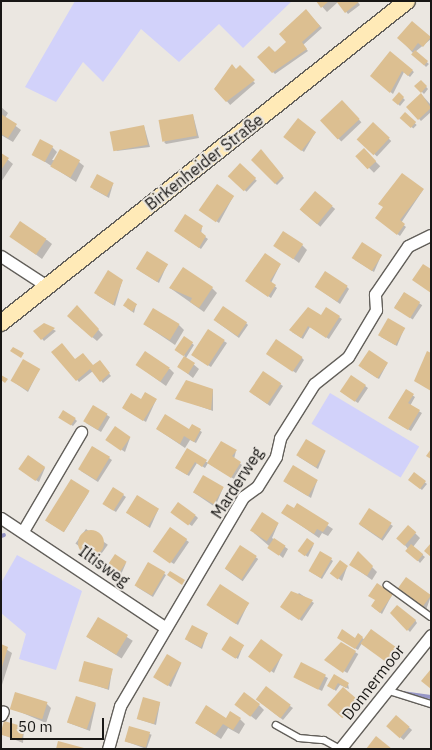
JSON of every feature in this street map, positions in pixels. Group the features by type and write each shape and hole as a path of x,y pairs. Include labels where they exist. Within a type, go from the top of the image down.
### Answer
{"street":[{"name":"Birkenheider Straße","path":"1,323 407,1"},
{"name":"Marderweg","path":"108,749 120,706 243,497 257,487 276,456 280,438 314,384 348,357 376,310 375,294 408,246 431,236"},
{"path":"1,256 47,286"},
{"path":"23,531 81,432"},
{"name":"Iltisweg","path":"1,518 166,628"},
{"name":"Donnermoor","path":"340,749 431,635"}],"lane":[{"path":"387,585 431,617"},
{"path":"386,690 431,704"},
{"path":"276,725 298,738 324,740 340,749"}],"shaded area":[{"path":"75,1 292,1 243,48 219,24 179,62 141,29 103,82 83,62 56,102 25,87"},
{"path":"330,393 419,447 401,477 311,424"},
{"path":"17,555 82,591 56,670 19,659 26,634 1,613 1,583"}],"building":[{"path":"316,1 329,1 321,8"},
{"path":"336,1 360,1 345,13"},
{"path":"306,9 320,26 302,42 307,49 272,73 257,57 269,46 275,52 286,42 279,34"},
{"path":"412,21 431,37 423,47 418,43 412,51 397,38"},
{"path":"415,50 428,61 424,66 411,55"},
{"path":"390,51 413,70 408,76 402,71 390,93 370,76"},
{"path":"232,64 236,69 240,65 255,80 226,102 214,89"},
{"path":"421,80 427,86 421,93 414,86"},
{"path":"399,92 404,97 398,105 392,100"},
{"path":"421,93 431,108 418,120 406,107"},
{"path":"342,100 360,119 338,139 320,120"},
{"path":"405,112 416,122 411,128 400,118"},
{"path":"1,114 17,124 8,138 1,134"},
{"path":"193,114 197,136 162,142 159,120"},
{"path":"298,118 316,132 301,151 283,137"},
{"path":"373,122 390,138 373,155 357,140"},
{"path":"144,125 148,145 113,151 110,132"},
{"path":"40,139 53,146 45,162 32,155"},
{"path":"364,148 376,161 367,169 355,156"},
{"path":"60,149 80,160 70,178 50,166"},
{"path":"261,149 283,176 275,184 251,160"},
{"path":"1,153 9,158 1,170"},
{"path":"240,163 256,178 244,191 228,176"},
{"path":"402,173 424,189 400,220 405,224 397,235 375,218 383,207 378,204"},
{"path":"97,174 114,183 107,196 90,187"},
{"path":"217,184 234,196 216,222 199,210"},
{"path":"315,191 333,206 317,224 300,209"},
{"path":"185,214 203,226 200,231 206,236 199,248 174,231"},
{"path":"20,221 47,239 36,255 9,237"},
{"path":"283,231 303,244 293,259 273,246"},
{"path":"362,242 382,255 372,271 352,258"},
{"path":"147,251 168,264 157,282 136,269"},
{"path":"265,253 281,264 270,281 276,285 268,297 245,281"},
{"path":"423,264 431,269 431,293 412,280"},
{"path":"183,267 213,287 199,308 190,302 192,298 169,288"},
{"path":"108,270 123,280 113,305 94,293"},
{"path":"325,271 348,286 337,302 315,287"},
{"path":"404,292 420,302 410,318 394,308"},
{"path":"128,298 137,304 132,312 123,305"},
{"path":"77,305 99,329 92,338 67,316"},
{"path":"223,306 247,322 238,336 213,320"},
{"path":"308,307 321,315 326,307 340,316 326,338 308,326 301,338 289,330"},
{"path":"153,308 180,324 170,340 143,324"},
{"path":"388,318 405,328 395,345 378,335"},
{"path":"44,323 55,328 41,340 33,331"},
{"path":"208,329 225,340 208,366 191,355"},
{"path":"184,336 193,342 184,356 174,350"},
{"path":"276,339 303,357 292,372 266,354"},
{"path":"62,343 75,359 83,353 93,365 100,360 110,373 100,382 90,369 76,381 51,352"},
{"path":"13,347 24,353 21,358 10,351"},
{"path":"369,350 388,363 377,379 358,366"},
{"path":"145,351 170,368 160,382 135,365"},
{"path":"427,351 431,353 431,391 414,381"},
{"path":"184,356 195,363 188,374 177,367"},
{"path":"23,359 40,369 28,391 10,381"},
{"path":"263,371 281,383 267,404 249,392"},
{"path":"1,375 8,379 5,383 1,380"},
{"path":"351,375 366,385 355,402 340,392"},
{"path":"186,380 213,389 211,410 175,399"},
{"path":"406,389 414,394 408,403 420,410 408,430 388,418"},
{"path":"145,392 157,399 143,421 122,408 131,393 141,399"},
{"path":"93,405 108,414 98,430 83,421"},
{"path":"63,410 76,418 71,426 58,418"},
{"path":"165,414 189,429 192,424 201,429 194,442 184,436 180,444 156,429"},
{"path":"115,426 131,437 121,451 105,440"},
{"path":"306,439 326,451 316,467 296,455"},
{"path":"221,441 237,450 232,456 241,462 231,478 207,463"},
{"path":"92,446 110,457 96,480 78,469"},
{"path":"187,448 207,460 202,467 195,462 187,475 175,468"},
{"path":"431,449 431,459 426,456"},
{"path":"28,455 45,467 35,481 18,469"},
{"path":"293,465 318,480 308,496 283,481"},
{"path":"414,472 426,481 420,489 408,480"},
{"path":"203,475 224,487 214,504 193,492"},
{"path":"71,479 90,491 64,532 45,521"},
{"path":"113,487 124,494 113,511 102,504"},
{"path":"137,495 159,509 148,527 126,513"},
{"path":"178,502 196,515 188,525 170,513"},
{"path":"297,503 329,523 323,532 317,529 314,534 281,513 287,504 294,508"},
{"path":"369,508 392,523 381,539 359,524"},
{"path":"262,512 279,523 267,541 250,530"},
{"path":"408,525 416,532 404,546 396,539"},
{"path":"170,527 187,539 170,564 153,552"},
{"path":"91,530 100,534 104,543 100,552 91,556 82,552 78,543 82,534"},
{"path":"274,538 286,546 279,556 267,548"},
{"path":"307,538 314,543 305,556 298,551"},
{"path":"431,543 431,557 424,551"},
{"path":"411,544 423,554 417,561 405,551"},
{"path":"240,545 257,556 242,579 225,568"},
{"path":"320,551 332,558 321,578 308,571"},
{"path":"358,551 373,566 367,576 349,565"},
{"path":"115,554 127,562 116,578 104,570"},
{"path":"340,560 348,566 338,580 330,574"},
{"path":"148,562 165,572 152,595 135,585"},
{"path":"170,571 185,580 182,585 167,575"},
{"path":"406,577 431,595 422,607 397,589"},
{"path":"377,583 393,594 380,613 371,606 375,600 368,596"},
{"path":"220,584 249,603 236,624 206,605"},
{"path":"291,591 313,600 299,620 280,607"},
{"path":"397,605 416,620 407,631 390,613"},
{"path":"98,617 128,635 116,655 86,637"},
{"path":"192,625 208,633 201,647 185,639"},
{"path":"342,629 355,638 358,633 363,637 355,649 337,638"},
{"path":"371,629 397,648 386,662 360,644"},
{"path":"230,636 244,645 236,659 221,649"},
{"path":"261,639 283,655 270,673 248,657"},
{"path":"341,642 356,651 343,673 324,660"},
{"path":"1,644 8,647 2,667 1,667"},
{"path":"167,654 182,663 168,686 153,677"},
{"path":"84,661 113,669 108,689 79,681"},
{"path":"301,662 326,675 318,690 293,677"},
{"path":"431,669 431,689 421,681"},
{"path":"334,674 349,683 346,688 338,683 334,690 327,686"},
{"path":"266,686 291,705 281,718 256,700"},
{"path":"343,687 358,700 342,718 327,705"},
{"path":"15,692 48,702 42,719 10,709"},
{"path":"244,692 260,704 250,717 234,705"},
{"path":"76,696 96,703 87,729 67,722"},
{"path":"143,697 160,702 154,724 137,719"},
{"path":"206,705 226,718 230,711 241,718 233,730 223,724 215,735 195,723"},
{"path":"396,715 410,727 400,738 386,726"},
{"path":"4,721 25,727 21,741 1,735"},
{"path":"129,726 150,732 146,747 125,741"},
{"path":"376,736 392,749 366,749"},
{"path":"58,741 84,748 84,749 56,749"}],"waterway":[{"path":"402,693 431,697"}]}
